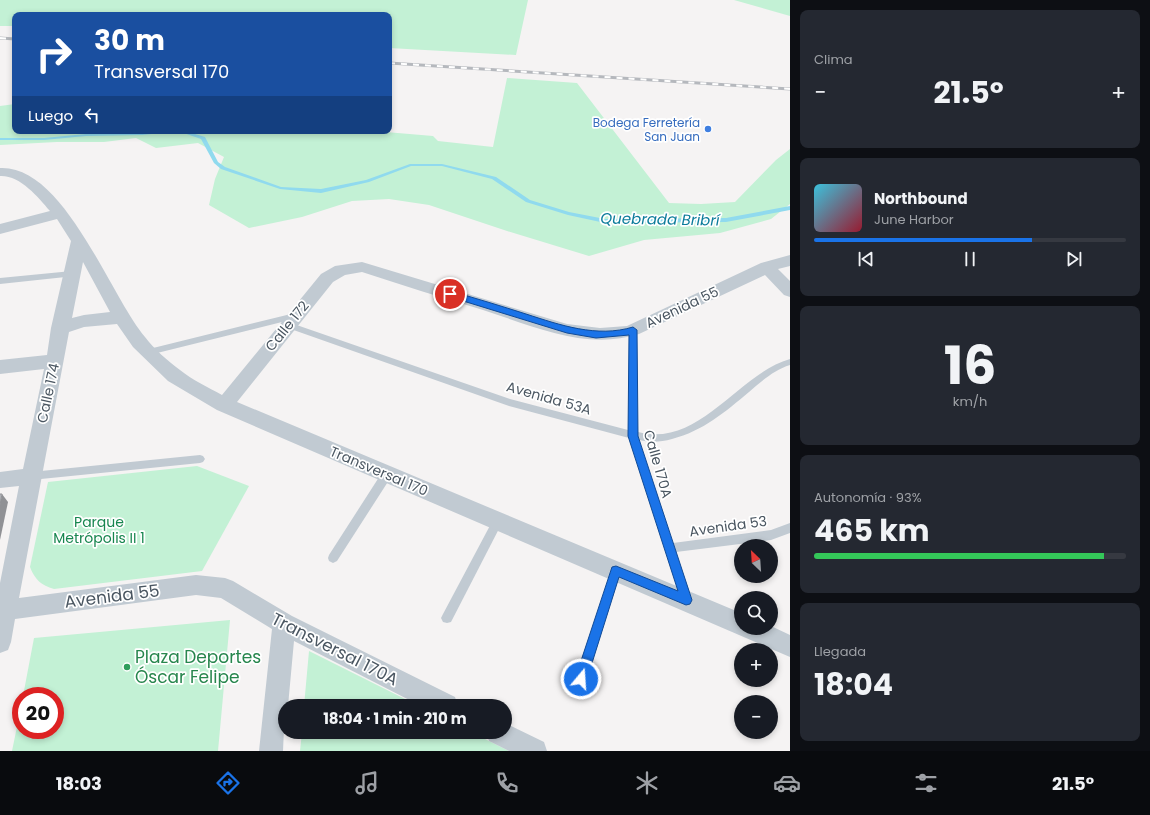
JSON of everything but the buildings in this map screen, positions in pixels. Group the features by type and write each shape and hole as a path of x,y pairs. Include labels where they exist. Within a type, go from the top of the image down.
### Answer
{"street":[{"path":"6,172 35,186 72,228 79,241"},
{"path":"0,229 59,214"},
{"name":"Calle 174","path":"0,642 3,611 79,241"},
{"name":"Transversal 170","path":"79,241 121,317 139,342 174,376 224,405 734,621"},
{"name":"Avenida 55","path":"362,267 567,330 596,334 626,333 767,267 790,260"},
{"name":"Calle 172","path":"224,405 327,278 341,270 362,267"},
{"path":"767,267 790,291"},
{"path":"60,328 84,321 121,317"},
{"path":"0,367 55,361"},
{"path":"0,480 30,476"},
{"name":"Avenida 55","path":"3,611 196,585 225,588"},
{"name":"Transversal 170A","path":"225,588 284,624 432,699"},
{"path":"271,751 284,624"},
{"path":"765,635 790,646"},
{"path":"512,739 535,751"}],"lane":[{"path":"0,281 72,274"},
{"path":"149,352 291,321"},
{"name":"Avenida 53A","path":"291,321 509,402 649,439 665,438 699,427 770,370 790,362"},
{"name":"Calle 170A","path":"633,330 633,436 686,600"},
{"path":"30,476 200,459"},
{"path":"333,558 387,474"},
{"path":"447,618 498,521"},
{"name":"Avenida 53","path":"669,548 771,535 790,528"},
{"path":"581,679 616,571"}],"green space":[{"path":"0,0 528,0 516,55 392,48 392,12 12,12 12,26 0,26"},
{"path":"734,0 790,0 790,16"},
{"path":"507,78 577,83 669,203 701,204 735,202 776,160 790,149 790,204 771,219 720,233 644,240 589,256 429,205 389,199 352,201 302,217 249,228 209,205 215,179 224,157 198,143 156,148 136,138 104,142 57,142 0,145 0,106 12,104 12,134 392,134 392,133 433,136 438,141 493,147"},
{"name":"Parque Metrópolis II 1","path":"197,466 249,486 202,571 54,589 45,586 36,579 30,567 48,482"},
{"name":"Plaza Deportes Óscar Felipe","path":"230,620 218,751 12,751 14,739 64,739 64,687 25,687 34,638"},
{"path":"309,651 405,699 305,699"},
{"path":"301,739 485,739 509,751 300,751"}],"waterway":[{"name":"Quebrada Bribrí","path":"0,139 44,139 86,135 142,134"},
{"name":"Quebrada Bribrí","path":"190,134 203,138 216,163 223,168 280,188 321,191 367,181 410,165 442,165 494,178 528,201 568,213 605,221 726,220 790,208"}],"railway":[{"path":"0,38 12,39"},
{"path":"392,63 790,89"}],"place":[{"name":"Bodega Ferretería San Juan","path":"708,129"},
{"name":"Plaza Deportes Óscar Felipe","path":"127,667"}],"route":[{"path":"450,294 567,330 596,334 626,333 633,330 633,436 686,600 616,571 581,679"}]}
